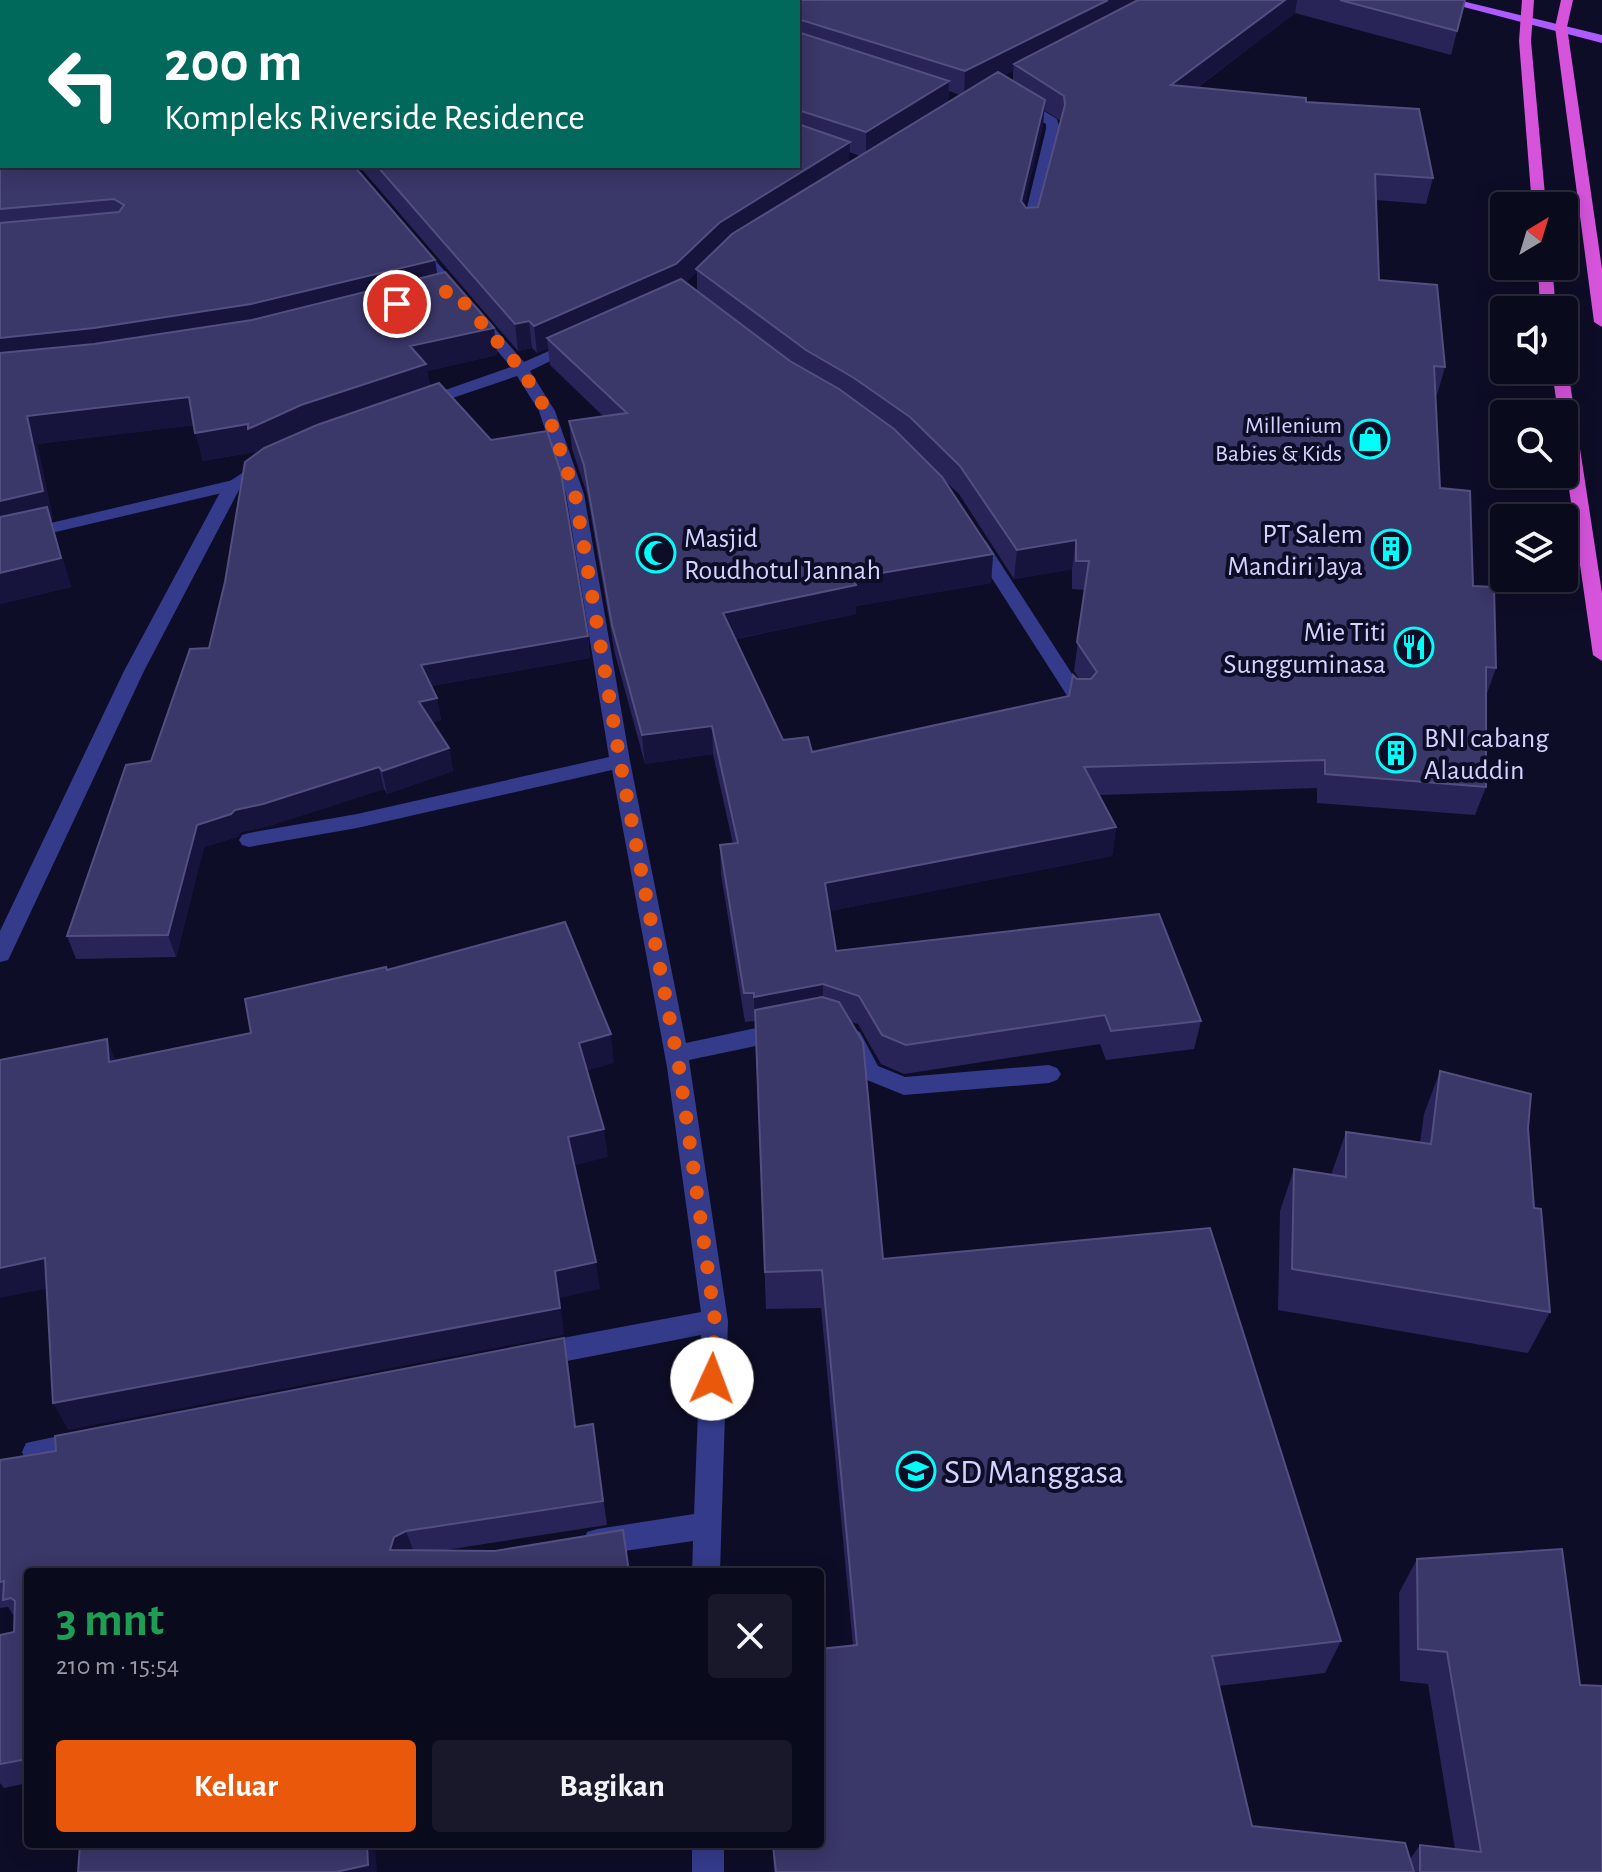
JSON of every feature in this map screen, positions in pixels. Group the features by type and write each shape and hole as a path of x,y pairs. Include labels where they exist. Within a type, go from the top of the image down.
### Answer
{"highway":[{"path":"1528,0 1525,41 1538,192"},
{"path":"1567,0 1561,27 1602,322"},
{"path":"1562,384 1602,655"}],"main road":[{"path":"1443,0 1602,39"}],"street":[{"path":"1007,95 1052,122 1053,129 1029,228"},
{"path":"405,234 446,292 521,369 547,411 575,494 620,761 676,1054 715,1321 706,1568"},
{"path":"403,410 521,369 589,339"},
{"path":"0,540 233,485 262,463 288,452"},
{"path":"0,954 134,671 233,485"},
{"path":"968,527 1080,701"},
{"path":"249,840 357,821 620,761"},
{"path":"836,1025 848,1031 870,1072 883,1080 904,1086 1049,1074"},
{"path":"676,1054 808,1027"},
{"path":"516,1359 715,1321"},
{"path":"36,1452 106,1440"},
{"path":"566,1547 706,1526"},
{"path":"708,1848 708,1872"}],"building":[{"path":"800,0 1108,0 965,71 800,20"},
{"path":"1138,0 1285,0 1171,85 1306,98 1306,102 1419,109 1433,178 1375,174 1379,280 1437,285 1445,367 1434,366 1440,488 1470,491 1473,586 1490,587 1490,592 1494,592 1496,668 1486,667 1486,787 1325,774 1325,760 1084,767 1116,827 825,883 836,951 1159,914 1201,1021 1111,1031 1105,1015 906,1045 882,1035 859,996 823,984 754,997 754,993 744,993 720,845 738,843 712,726 642,735 612,625 584,465 569,421 627,413 547,338 681,279 790,361 839,389 894,429 942,477 993,554 852,578 856,585 723,613 783,740 808,737 812,752 1069,696 1073,675 1077,679 1091,679 1097,672 1077,642 1089,561 1076,561 1076,540 1017,550 960,466 910,417 854,378 806,350 696,269 732,234 998,72 1045,100 1021,201 1026,208 1038,207 1065,105 1064,96 1014,64"},
{"path":"1340,0 1465,0 1457,31"},
{"path":"800,33 949,81 866,132 800,111"},
{"path":"800,125 850,142 719,223 676,264 534,326 529,321 515,324 379,168 800,168"},
{"path":"0,168 356,168 435,260 251,304 94,328 0,338 0,223 119,212 124,205 114,199 0,209"},
{"path":"445,272 494,328 410,346 426,364 301,405 248,429 248,424 195,433 189,397 27,416 43,491 0,501 0,353 94,344 252,320"},
{"path":"439,383 491,440 547,431 561,473 588,636 421,665 437,698 419,702 449,748 382,771 379,767 235,810 197,825 168,935 67,936 126,765 151,761 190,649 209,648 225,582 245,462 264,448 317,425"},
{"path":"47,507 61,558 0,573 0,517"},
{"path":"565,922 611,1034 579,1043 604,1129 568,1137 596,1262 555,1271 560,1308 53,1403 45,1258 0,1268 0,1060 107,1039 109,1062 251,1033 245,999 386,967 387,970"},
{"path":"822,997 839,1002 863,1042 883,1259 1210,1228 1341,1641 1212,1656 1252,1826 1405,1843 1414,1872 776,1872 773,1848 824,1848 824,1649 857,1645 822,1270 765,1272 755,1010"},
{"path":"1440,1071 1531,1094 1528,1128 1534,1208 1541,1209 1550,1312 1292,1269 1294,1169 1346,1177 1346,1132 1431,1144"},
{"path":"564,1338 575,1427 593,1424 603,1501 406,1531 394,1537 390,1550 495,1551 623,1530 628,1568 24,1568 24,1760 0,1764 0,1635 14,1632 15,1601 11,1598 3,1600 4,1581 0,1582 0,1460 56,1451 55,1436"},
{"path":"1562,1549 1580,1685 1602,1686 1602,1872 1420,1872 1420,1845 1481,1852 1447,1652 1418,1649 1417,1559"},
{"path":"80,1848 367,1848 368,1865 336,1872 78,1872"}],"place":[{"name":"Millenium Babies & Kids","path":"1370,439"},
{"name":"PT Salem Mandiri Jaya","path":"1391,549"},
{"name":"Masjid Roudhotul Jannah","path":"656,553"},
{"name":"Mie Titi Sungguminasa","path":"1414,647"},
{"name":"BNI cabang Alauddin","path":"1396,753"},
{"name":"SD Manggasa","path":"916,1471"}],"route":[{"path":"397,304 453,290 521,369 547,411 575,494 620,761 679,1067 715,1321 712,1379"}]}
